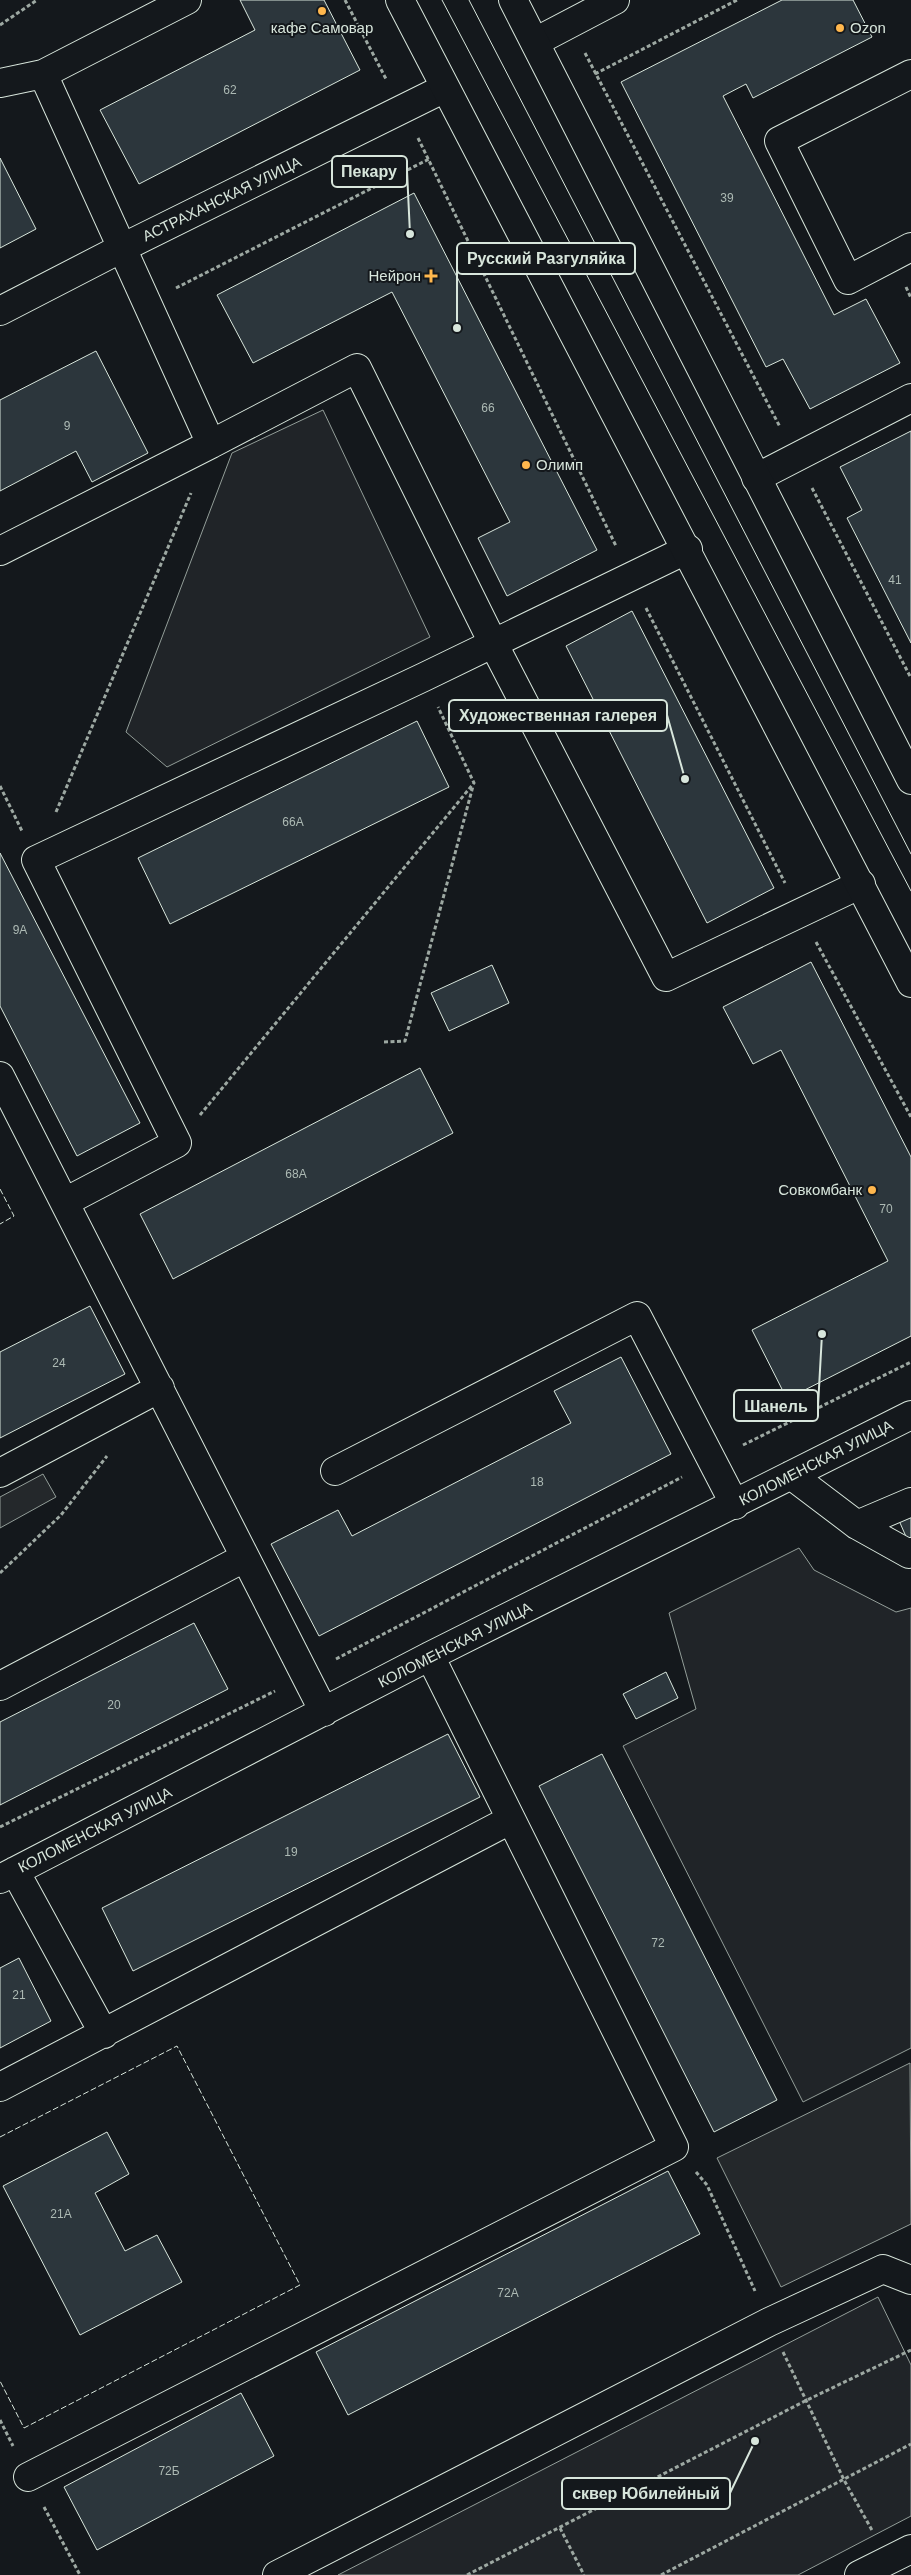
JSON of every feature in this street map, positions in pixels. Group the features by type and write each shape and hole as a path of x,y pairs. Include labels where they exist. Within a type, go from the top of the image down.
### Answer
{"main road":[{"path":"0,83 43,74 187,0"},
{"path":"400,0 688,549 911,983"},
{"path":"513,0 911,780"},
{"path":"535,42 615,0"},
{"path":"43,74 211,444"},
{"path":"911,74 779,141 848,280 911,247"},
{"name":"АСТРАХАНСКАЯ УЛИЦА","path":"0,310 122,248 403,111 445,88"},
{"path":"0,551 357,368 493,643 666,977 861,884"},
{"path":"756,478 911,398"},
{"path":"64,1202 177,1143 36,860 424,677 688,549"},
{"path":"0,1076 324,1712"},
{"path":"335,1471 637,1316 734,1505"},
{"path":"0,1473 160,1388"},
{"name":"КОЛОМЕНСКАЯ УЛИЦА","path":"8,1875 430,1656 734,1505 911,1414"},
{"path":"791,1475 857,1525 909,1554 911,1552"},
{"path":"857,1525 911,1502"},
{"path":"0,1686 244,1558"},
{"path":"28,2477 674,2147 430,1656"},
{"path":"0,2087 510,1820"},
{"path":"8,1875 104,2034"},
{"path":"277,2575 769,2322 883,2269 911,2280"},
{"path":"859,2575 910,2552"}],"path":[{"path":"0,26 37,0"},
{"path":"345,0 403,111"},
{"path":"737,0 595,74 911,678"},
{"path":"146,303 429,159 631,578 800,913 911,1117"},
{"path":"36,860 211,444"},
{"path":"384,1042 405,1041 474,783 424,677"},
{"path":"177,1143 474,783"},
{"path":"0,786 36,860"},
{"path":"0,1827 306,1675 712,1461 911,1362"},
{"path":"0,1573 62,1515 108,1455"},
{"path":"674,2147 707,2185 844,2480 876,2537 910,2552"},
{"path":"467,2575 806,2400 911,2350"},
{"path":"661,2575 911,2444"},
{"path":"560,2528 584,2575"}],"shaded area":[{"path":"323,410 430,637 167,767 126,732 232,453"},
{"path":"43,1474 56,1497 0,1528 0,1497"},
{"path":"799,1548 814,1570 896,1612 911,1608 911,2048 803,2102 623,1746 696,1709 669,1613"},
{"path":"910,2063 911,2224 781,2287 717,2158"},
{"path":"878,2297 911,2365 911,2516 798,2575 338,2575"}],"building":[{"path":"240,0 324,0 360,70 139,184 100,110 255,30"},
{"path":"782,0 853,0 872,37 753,98 746,84 723,96 834,315 866,299 900,363 810,409 783,359 766,367 621,82"},
{"path":"0,158 36,229 0,248"},
{"path":"414,193 597,550 507,596 478,538 510,522 392,292 253,363 217,295"},
{"path":"96,351 148,453 92,482 76,451 0,491 0,400"},
{"path":"911,431 911,643 847,518 862,510 840,467"},
{"path":"632,611 774,888 707,923 566,646"},
{"path":"417,721 449,787 170,924 138,858"},
{"path":"0,853 140,1123 77,1156 0,1006"},
{"path":"811,962 911,1157 911,1336 787,1399 752,1330 888,1261 781,1050 753,1064 723,1007"},
{"path":"492,965 509,1003 449,1031 431,993"},
{"path":"420,1068 453,1133 173,1279 140,1214"},
{"path":"90,1306 125,1374 0,1438 0,1352"},
{"path":"621,1357 671,1454 319,1636 271,1544 338,1510 352,1536 571,1423 554,1391"},
{"path":"911,1509 911,1548 897,1516"},
{"path":"194,1623 228,1689 0,1805 0,1722"},
{"path":"666,1672 678,1698 636,1719 623,1694"},
{"path":"448,1734 480,1797 133,1971 102,1908"},
{"path":"602,1754 777,2100 714,2132 539,1786"},
{"path":"19,1958 51,2021 0,2048 0,1968"},
{"path":"107,2132 129,2174 95,2193 125,2251 157,2235 182,2282 80,2335 3,2186"},
{"path":"668,2171 700,2234 348,2415 316,2352"},
{"path":"241,2393 274,2456 97,2550 64,2487"}],"tram line":[{"path":"442,0 911,891"},
{"path":"469,0 911,854"}],"fence":[{"path":"0,1189 14,1216 0,1224"},
{"path":"0,2137 177,2046 300,2285 24,2428 0,2381"}],"place":[{"name":"кафе Самовар","path":"322,11"},
{"name":"Ozon","path":"840,28"},
{"name":"Пекару","path":"410,234"},
{"name":"Нейрон","path":"431,276"},
{"name":"Русский Разгуляйка","path":"457,328"},
{"name":"Олимп","path":"526,465"},
{"name":"Художественная галерея","path":"685,779"},
{"name":"Совкомбанк","path":"872,1190"},
{"name":"Шанель","path":"822,1334"},
{"name":"сквер Юбилейный","path":"755,2441"}]}
